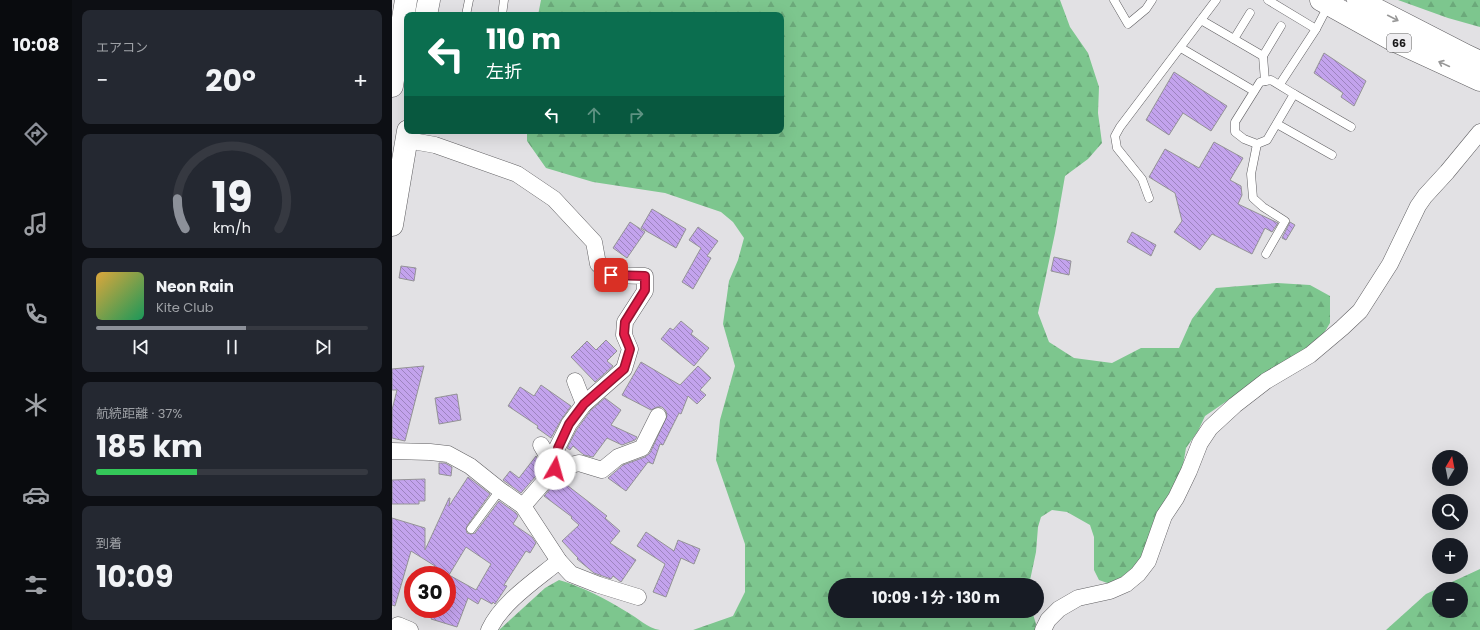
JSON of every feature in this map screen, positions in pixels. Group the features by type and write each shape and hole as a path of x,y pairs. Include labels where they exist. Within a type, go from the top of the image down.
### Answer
{"main road":[{"path":"404,12 406,0"},
{"path":"427,12 429,0"},
{"name":"66","path":"1358,0 1480,62"},
{"name":"66","path":"1327,2 1391,39 1480,80"},
{"path":"392,86 404,12"},
{"path":"392,225 397,167 407,135"}],"street":[{"path":"1043,630 1048,620 1059,609 1078,598 1110,591 1126,584 1138,574 1148,561 1164,516 1176,498 1200,443 1210,428 1235,405 1266,381 1310,355 1360,311 1384,275 1418,206 1480,132"},
{"path":"407,135 516,174 554,199 594,242 598,264 611,275 645,276 645,290 625,322 624,334 630,349 624,369 584,404 569,424 558,448 555,469 523,506"},
{"path":"575,381 584,404"},
{"path":"555,469 579,463 602,470 618,457 642,448 658,416"},
{"path":"541,445 555,469"},
{"path":"392,451 448,454 470,466 523,506 559,560 571,574 599,585 638,597"},
{"path":"489,630 493,621 502,610 559,560"},
{"path":"396,630 398,625 410,630"}],"lane":[{"path":"467,12 469,0"},
{"path":"502,12 504,0"},
{"path":"1114,0 1128,24 1146,9 1152,0"},
{"path":"1149,198 1142,178 1117,148 1115,136 1120,127 1216,0"},
{"path":"1268,0 1316,29"},
{"path":"1280,84 1316,29 1327,2"},
{"path":"1234,39 1250,13"},
{"path":"1201,20 1263,56"},
{"path":"1265,81 1263,56 1281,26"},
{"path":"1181,48 1254,91"},
{"path":"1294,94 1267,140 1257,144 1244,139 1235,132 1235,122 1260,82 1271,80 1351,127"},
{"path":"1277,124 1332,155"},
{"path":"1257,144 1251,174 1253,198 1263,207 1285,221 1266,254"},
{"path":"471,529 500,490"}],"green space":[{"path":"541,0 1060,0 1070,27 1088,53 1099,87 1098,113 1102,143 1088,159 1065,176 1055,233 1038,313 1049,342 1074,358 1112,363 1141,348 1179,348 1192,319 1216,288 1277,283 1310,285 1330,296 1330,323 1318,343 1205,416 1198,431 1186,448 1182,471 1146,552 1128,573 1110,584 1099,580 1094,570 1094,537 1090,525 1067,512 1052,510 1041,517 1038,527 1036,552 1030,578 828,578 828,618 1034,618 1036,624 1035,630 693,630 733,616 745,592 745,544 716,460 720,420 735,366 723,324 729,281 738,260 744,238 733,222 721,212 665,193 593,182 546,168 527,141 527,134 784,134 784,12 539,12"},
{"path":"1398,0 1480,0 1480,27 1448,18"},
{"path":"1480,569 1480,630 1386,630 1426,594 1432,591 1432,618 1468,618 1468,582 1452,582"},
{"path":"559,580 594,594 631,614 647,625 660,630 499,630 545,588"}],"building":[{"path":"1324,53 1366,81 1354,106 1341,97 1343,93 1314,73"},
{"path":"1174,72 1227,106 1211,131 1183,113 1169,135 1146,120"},
{"path":"1214,142 1243,158 1230,180 1241,186 1242,195 1238,204 1278,223 1272,232 1265,228 1252,254 1212,234 1200,250 1174,232 1182,221 1175,193 1149,177 1165,149 1199,168"},
{"path":"652,209 686,229 676,248 641,228"},
{"path":"630,222 645,232 627,258 613,248"},
{"path":"1290,222 1295,225 1286,240 1282,238"},
{"path":"698,227 718,241 707,256 711,258 693,289 682,282 701,248 689,240"},
{"path":"1132,232 1156,245 1151,256 1127,242"},
{"path":"1054,257 1071,261 1069,275 1051,271"},
{"path":"401,266 416,268 414,281 399,278"},
{"path":"681,321 693,331 691,334 709,348 694,366 661,339 670,328 673,330"},
{"path":"606,340 617,351 607,361 613,366 595,382 571,357 587,341 596,350"},
{"path":"641,362 680,385 698,366 711,378 700,390 706,395 697,404 688,396 681,414 679,413 663,445 660,444 653,464 648,462 626,491 608,478 623,465 645,457 650,453 667,416 666,411 662,407 657,407 651,410 622,395"},
{"path":"424,366 405,441 392,438 392,410 397,390 392,390 392,369"},
{"path":"541,385 571,406 551,438 537,428 538,426 508,406 520,387 534,396"},
{"path":"457,394 461,420 439,424 435,398"},
{"path":"605,398 621,410 611,425 637,437 635,440 622,445 607,438 593,457 584,455 573,446 570,450 567,448 577,429 591,410"},
{"path":"536,456 543,468 521,493 503,480 510,471 519,478"},
{"path":"439,463 445,463 452,467 451,476 439,474"},
{"path":"468,477 490,494 467,526 467,533 475,533 499,501 516,513 518,516 513,524 532,537 536,543 530,553 526,551 504,585 507,586 495,604 481,598 478,604 468,598 457,627 431,619 456,618 456,579 476,590 491,564 466,547 454,566 435,566 411,551 407,566 404,566 404,575 395,606 392,605 392,518 425,528 425,550 450,498 449,506"},
{"path":"425,479 425,501 419,501 419,504 392,504 392,480"},
{"path":"559,479 607,516 605,518 620,531 610,543 636,560 621,582 613,576 611,579 594,573 577,559 578,558 562,541 579,525 571,518 572,517 544,496"},
{"path":"646,532 674,551 678,540 700,549 694,564 681,558 666,597 653,592 665,564 637,546"}],"route":[{"path":"555,469 558,448 569,424 584,404 624,369 630,349 624,334 625,322 645,290 645,276 611,275"}]}
